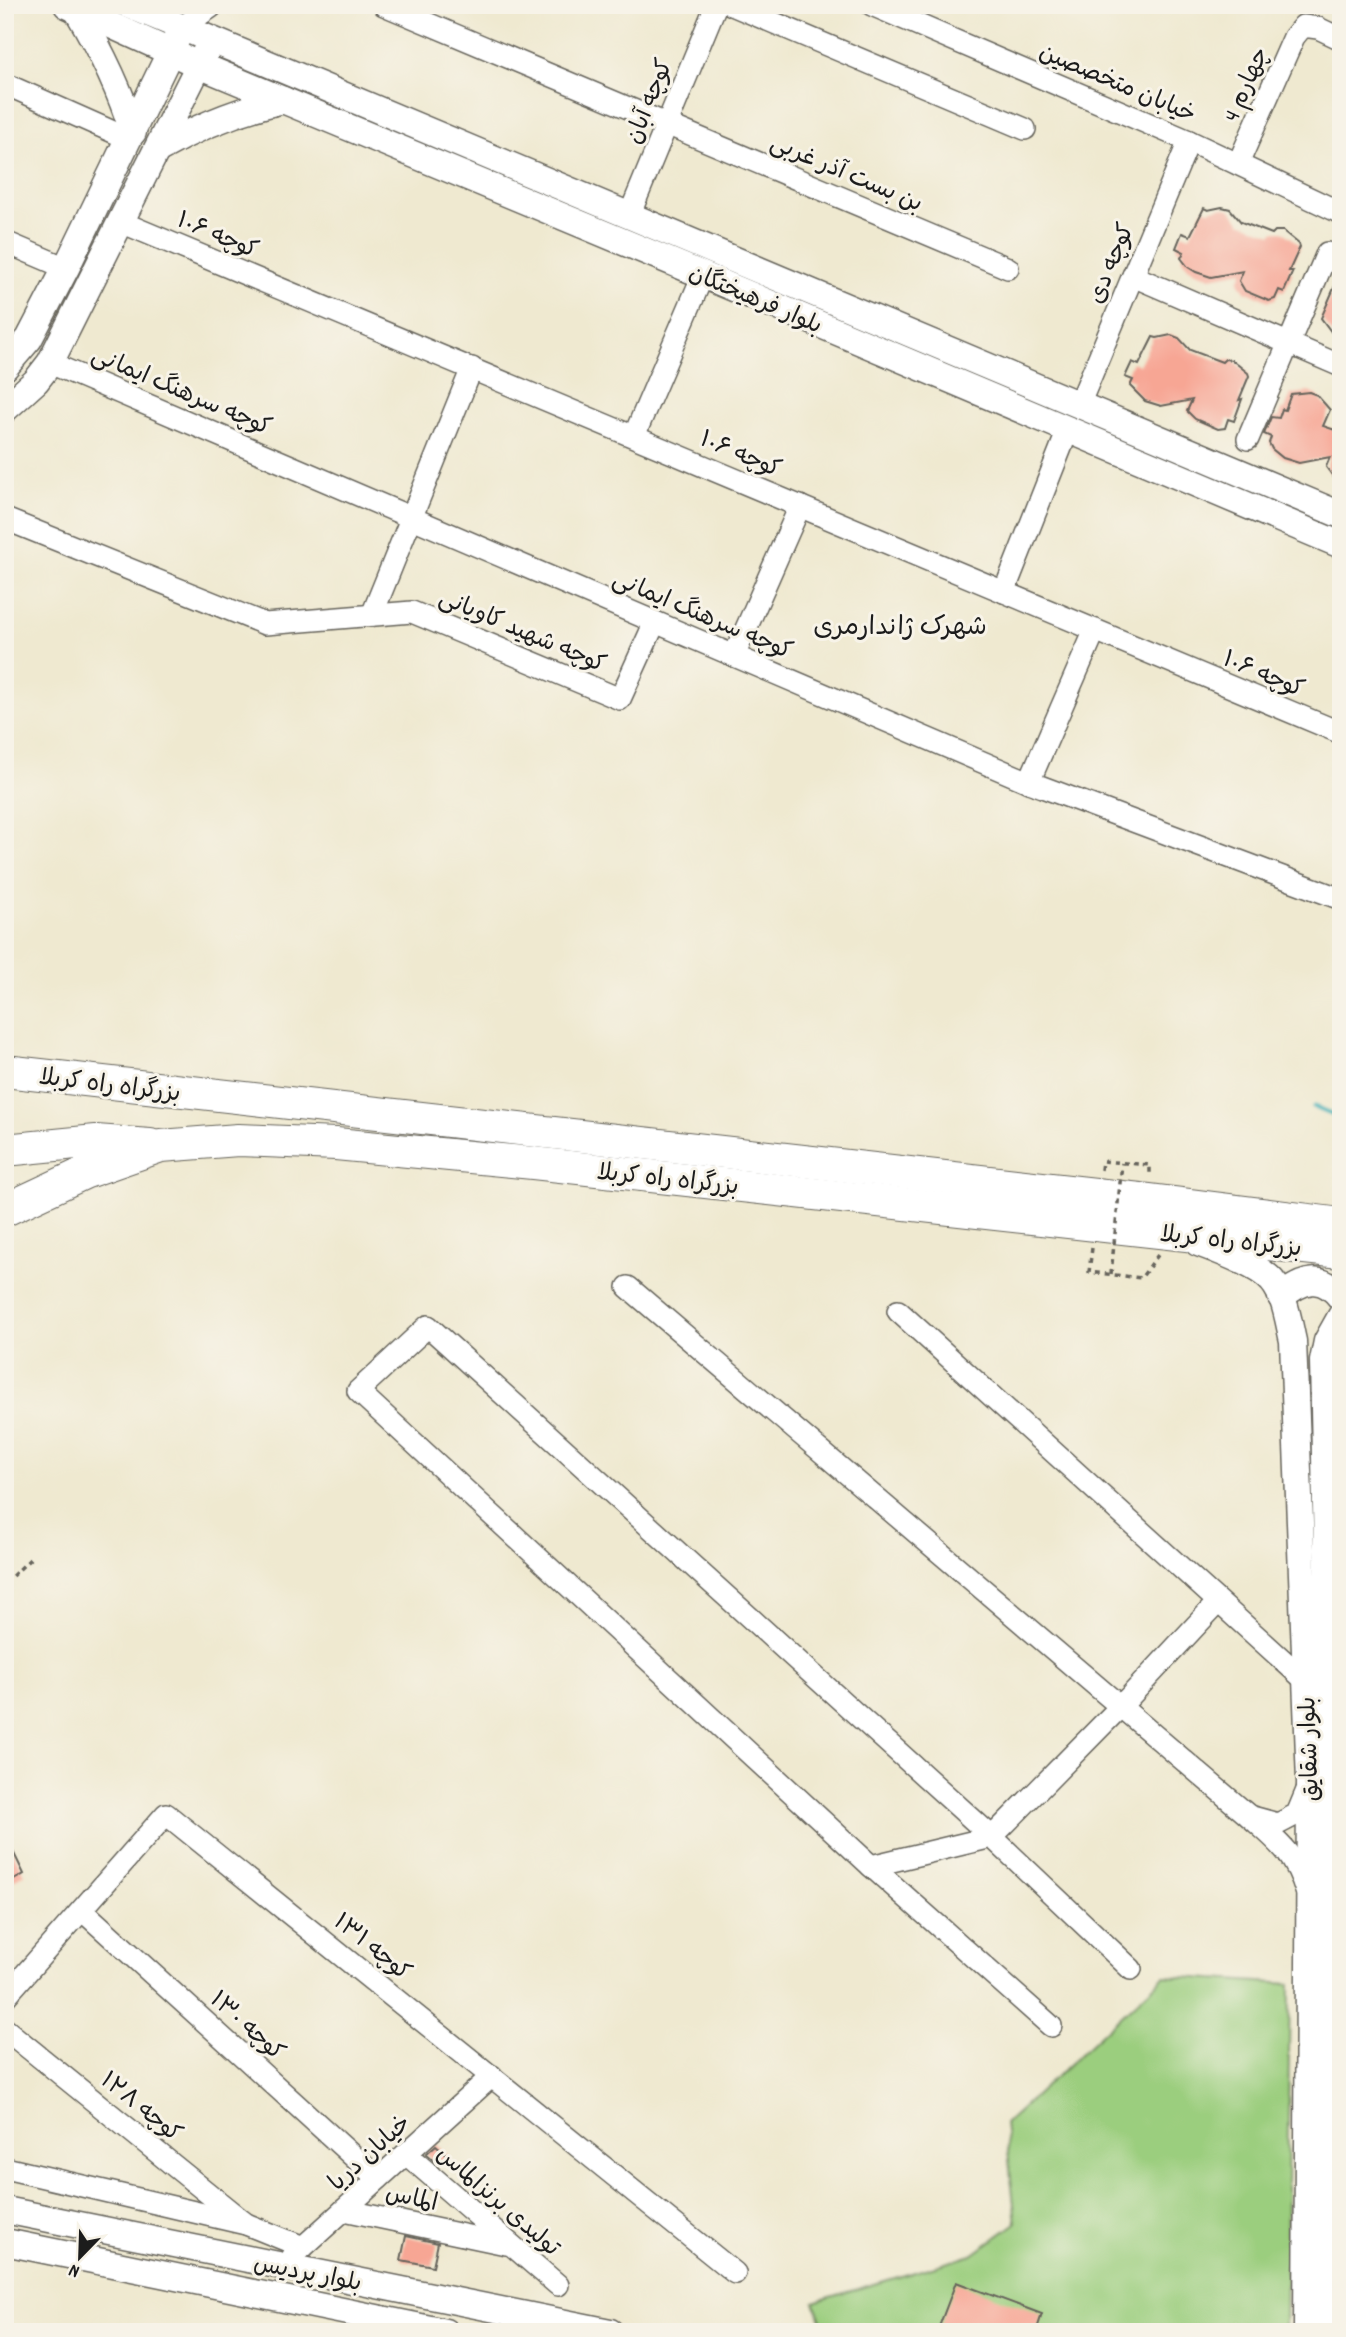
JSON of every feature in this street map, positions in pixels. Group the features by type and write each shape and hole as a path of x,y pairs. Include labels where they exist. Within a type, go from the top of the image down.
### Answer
{"highway":[{"name":"بزرگراه راه کربلا","path":"5,1074 1149,1200 1341,1224"},
{"path":"5,1150 96,1140 162,1146"},
{"name":"بزرگراه راه کربلا","path":"5,1210 83,1173 162,1146 238,1140 336,1144 546,1164 1341,1252"}],"main road":[{"name":"بلوار فرهیختگان","path":"129,5 1341,515"},
{"name":"بلوار فرهیختگان","path":"72,7 199,65 1341,545"},
{"path":"72,7 95,40 123,99 131,136"},
{"path":"5,367 29,339 66,268 182,27"},
{"path":"5,409 36,381 50,363 211,40"},
{"path":"157,150 217,120 252,107 284,100"},
{"name":"بلوار شقایق","path":"1173,1234 1224,1252 1268,1276 1281,1297 1293,1341 1336,1821 1307,2332"},
{"path":"1281,1297 1297,1284 1316,1280 1333,1287 1341,1298"},
{"name":"بلوار شقایق","path":"1331,2332 1327,1959 1309,1903 1310,1782 1326,1687 1333,1539 1322,1360 1327,1341 1341,1316"},
{"name":"بلوار پردیس","path":"5,2210 610,2332"},
{"name":"بلوار پردیس","path":"5,2242 445,2332"}],"street":[{"name":"بن بست آذر غربی","path":"384,5 1008,268"},
{"name":"کوچه آبان","path":"629,216 716,5"},
{"path":"732,5 1025,129"},
{"name":"خیابان متخصصین","path":"872,5 1189,141 1341,213"},
{"path":"182,27 211,6"},
{"path":"211,6 211,40"},
{"name":"چهارم 4","path":"1238,164 1294,37 1303,26 1318,28 1341,39"},
{"path":"5,84 131,136"},
{"name":"کوچه دی","path":"1079,405 1189,141"},
{"name":"کوچه ۱۰۶","path":"121,222 1341,733"},
{"path":"5,242 66,268"},
{"path":"1248,439 1327,253"},
{"path":"634,436 704,275"},
{"path":"1133,276 1341,366"},
{"name":"کوچه سرهنگ ایمانی","path":"50,363 1029,782 1341,899"},
{"path":"372,615 472,368"},
{"path":"1004,592 1068,430"},
{"path":"734,656 800,506"},
{"name":"کوچه شهید کاویانی","path":"5,519 265,624 412,612 620,699 655,622"},
{"path":"1029,782 1095,630"},
{"path":"628,1287 1286,1849 1300,1870 1309,1903"},
{"path":"898,1311 1218,1602 1326,1687"},
{"path":"1051,2026 871,1866 358,1391 428,1326 992,1837 1131,1969"},
{"path":"871,1866 992,1837 1120,1707 1218,1602"},
{"path":"1249,1816 1278,1824 1297,1814 1310,1782"},
{"name":"کوچه ۱۳۱","path":"5,1997 166,1814 736,2273"},
{"name":"کوچه ۱۳۰","path":"82,1910 379,2179"},
{"name":"کوچه ۱۲۸","path":"5,2029 246,2224"},
{"name":"خیابان دریا","path":"281,2267 492,2077"},
{"name":"تولیدی برنزالماس","path":"406,2154 558,2285"},
{"path":"5,2168 246,2224 303,2247"},
{"name":"الماس","path":"344,2210 510,2244"}],"path":[{"path":"1102,1161 1150,1165"},
{"path":"1111,1274 1122,1163"},
{"path":"1089,1272 1141,1278"},
{"path":"5,1583 31,1559"}],"green space":[{"path":"1164,1976 1290,1984 1285,2332 826,2332 814,2302 972,2255 1016,2223 1005,2124"}],"building":[{"path":"1222,207 1230,209 1241,222 1272,234 1275,231 1283,231 1299,244 1289,271 1293,271 1284,292 1279,290 1275,299 1269,301 1245,291 1239,281 1243,271 1211,277 1188,267 1181,258 1184,252 1176,248 1182,233 1190,236 1204,208 1208,210"},
{"path":"1341,272 1341,345 1321,318"},
{"path":"1171,335 1179,338 1190,350 1222,362 1225,359 1232,360 1248,373 1234,421 1228,419 1225,428 1218,429 1195,419 1187,411 1192,400 1161,406 1145,401 1130,386 1133,380 1125,377 1132,362 1139,365 1153,337"},
{"path":"1309,392 1317,395 1330,410 1323,426 1341,432 1341,487 1326,467 1330,457 1299,463 1283,458 1272,449 1269,443 1271,437 1264,434 1271,417 1279,418 1282,409 1285,410 1291,394"},
{"path":"5,1835 24,1874 5,1885"},
{"path":"436,2145 450,2157 440,2166 426,2154"},
{"path":"406,2236 438,2243 433,2266 401,2260"},
{"path":"956,2282 1042,2314 1036,2332 937,2332"}],"waterway":[{"path":"1314,1107 1341,1118"}],"district":[{"name":"شهرک ژاندارمری","path":"900,625"}]}
